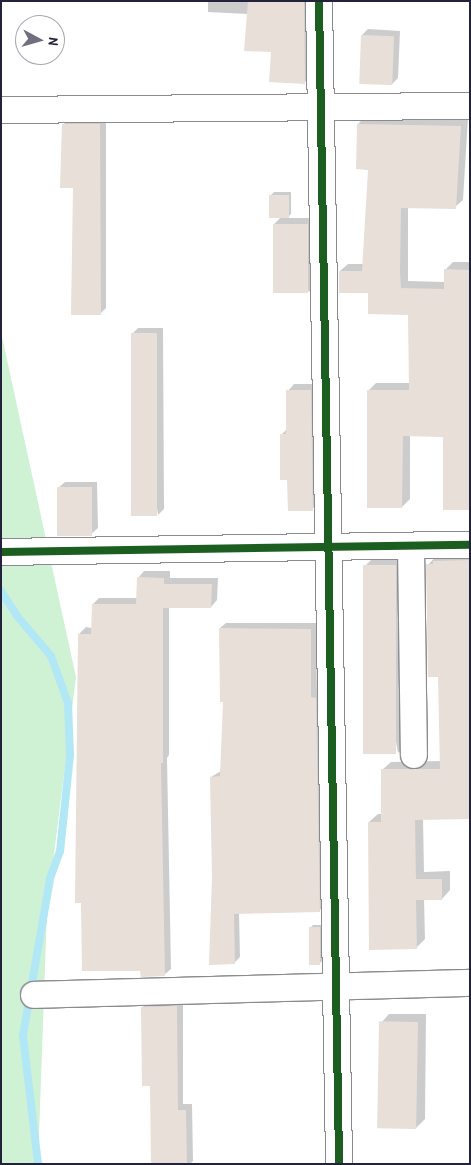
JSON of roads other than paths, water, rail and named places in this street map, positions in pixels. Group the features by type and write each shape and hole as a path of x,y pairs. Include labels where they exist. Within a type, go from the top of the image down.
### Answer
{"street":[{"path":"319,1 339,1164"},
{"path":"1,110 470,106"},
{"path":"1,552 470,545"},
{"path":"411,547 414,755"},
{"path":"34,995 336,984 470,983"}],"waterway":[{"path":"1,591 17,616 51,656 68,703 70,755 60,851 50,879 23,1036 38,1164"}]}
